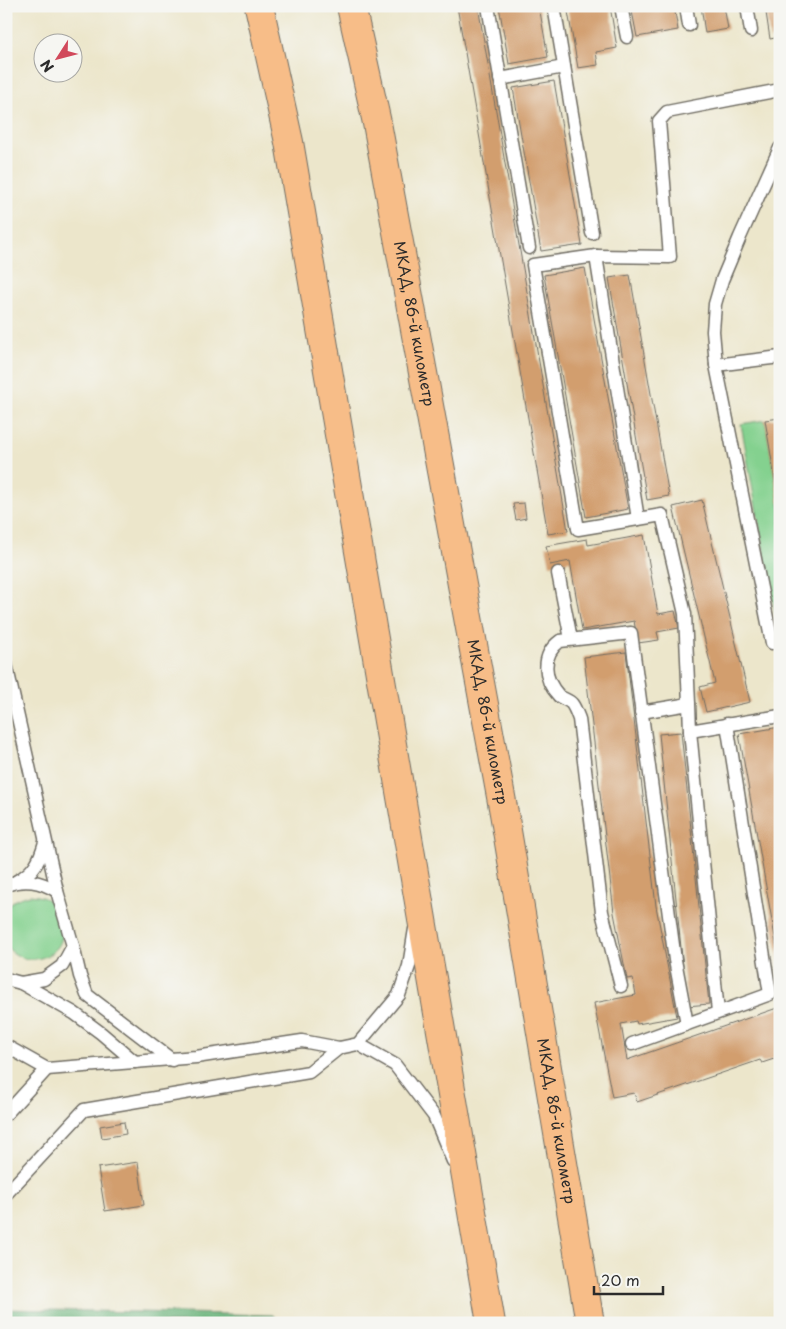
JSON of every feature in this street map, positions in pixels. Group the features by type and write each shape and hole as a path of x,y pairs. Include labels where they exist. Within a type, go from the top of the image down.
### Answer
{"highway":[{"path":"259,6 289,142 491,1323"},
{"name":"МКАД, 86-й километр","path":"351,6 377,123 504,814 590,1323"}],"lane":[{"path":"488,6 529,248"},
{"path":"554,6 592,233"},
{"path":"621,6 627,37"},
{"path":"686,6 689,25"},
{"path":"747,6 751,31"},
{"path":"500,79 564,67"},
{"path":"718,1012 690,731 685,614 662,516 578,529 533,265 596,256 670,257 659,120 667,112 780,90"},
{"path":"772,643 716,365 713,331 715,304 722,280 780,148"},
{"path":"596,256 638,519"},
{"path":"716,365 780,357"},
{"path":"558,573 571,639"},
{"path":"621,986 602,912 579,719 573,704 560,696 549,680 546,661 552,647 560,640 631,633 675,960 687,1024"},
{"path":"6,664 45,842 80,976 87,995 172,1060"},
{"path":"641,712 689,704"},
{"path":"690,731 780,716"},
{"path":"632,1044 770,994 727,724"},
{"path":"11,883 27,876 34,868 41,856 45,842"},
{"path":"11,883 27,880 38,882 57,891"},
{"path":"6,1046 47,1069 172,1060 302,1041 339,1048 358,1044 398,995 409,966 419,905"},
{"path":"21,983 44,979 50,975 62,966 73,946"},
{"path":"6,979 21,983 74,1013 135,1062"},
{"path":"358,1044 395,1066 434,1116 470,1199"},
{"path":"6,1194 84,1110 309,1072 339,1048"},
{"path":"6,1114 47,1069"}],"green space":[{"path":"765,420 780,509 780,641 741,424"},
{"path":"30,895 39,896 50,901 60,912 63,924 62,937 57,948 48,955 37,959 20,957 6,946 6,916 9,906 16,900"},
{"path":"6,1309 273,1315 279,1323 6,1323"}],"building":[{"path":"457,6 478,6 568,531 548,534"},
{"path":"499,6 539,6 548,57 509,64"},
{"path":"567,6 610,6 617,48 596,52 598,65 578,68"},
{"path":"631,6 674,6 678,30 637,37"},
{"path":"701,6 724,6 728,29 705,33"},
{"path":"765,6 780,6 780,37 770,39"},
{"path":"554,81 582,245 541,251 513,88"},
{"path":"585,268 628,509 586,517 544,275"},
{"path":"630,275 669,496 647,500 609,278"},
{"path":"780,418 780,503 779,503 765,420"},
{"path":"702,500 750,702 706,712 700,687 715,683 673,507"},
{"path":"524,503 526,518 516,520 513,504"},
{"path":"644,535 658,614 675,611 679,628 657,632 659,640 638,643 634,621 582,630 570,561 550,565 546,546 587,539 588,545"},
{"path":"626,652 656,906 677,1017 637,1024 636,1021 621,1024 627,1060 780,1007 780,1057 762,1063 760,1060 637,1102 634,1093 612,1097 594,1003 636,995 633,978 627,979 614,913 584,657"},
{"path":"780,727 780,960 779,960 739,734"},
{"path":"681,732 709,1004 687,1006 659,734"},
{"path":"124,1122 126,1134 102,1138 100,1126"},
{"path":"138,1162 144,1205 105,1211 98,1168"}]}
